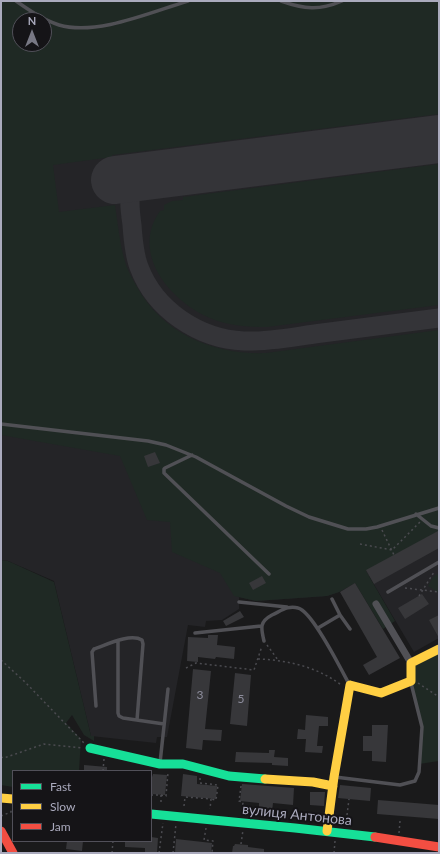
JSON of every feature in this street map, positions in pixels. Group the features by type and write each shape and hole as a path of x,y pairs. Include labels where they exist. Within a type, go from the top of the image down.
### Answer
{"main road":[{"path":"327,831 333,782 349,688 381,693 410,681 411,667 439,648"},
{"path":"90,748 165,764 183,764 229,776 299,782 333,782"},
{"path":"1,798 12,802"},
{"name":"вулиця Антонова","path":"152,814 327,831 439,847"},
{"path":"1,831 13,853"}],"street":[{"path":"376,604 411,667"}],"lane":[{"path":"16,1 34,13 52,22 69,27 80,28 111,24 188,1"},
{"path":"281,1 303,8 327,6 342,1"},
{"path":"1,424 152,442 176,448 309,517 348,529 366,529 380,526 439,508"},
{"path":"192,455 165,468 164,474 269,574"},
{"path":"416,514 431,526 439,528"},
{"path":"388,592 439,562"},
{"path":"332,599 340,615 350,629"},
{"path":"239,602 299,608 305,612 318,628 349,688"},
{"path":"264,641 261,626 262,623 268,617 288,607"},
{"path":"318,628 340,615"},
{"path":"195,633 261,626"},
{"path":"96,706 92,652 118,641 133,637 138,638 142,640 143,644 137,720"},
{"path":"118,641 119,716 123,718 164,724"},
{"path":"333,782 400,785 415,781 419,772 422,727 410,681"},
{"path":"165,764 164,724 168,689"}],"path":[{"path":"392,550 423,519"},
{"path":"380,526 394,555"},
{"path":"360,544 392,550"},
{"path":"419,596 439,562"},
{"path":"402,583 405,589 439,592"},
{"path":"186,668 196,664 254,670 264,641"},
{"path":"264,641 278,660"},
{"path":"258,659 278,660 302,666 316,671 349,688"},
{"path":"1,660 25,682 90,748"},
{"path":"411,667 415,681 439,697"},
{"path":"1,757 4,758 44,744 90,748"},
{"path":"103,770 105,752"},
{"path":"152,795 166,796 165,764"},
{"path":"184,806 185,797 216,800 218,785 200,783 201,769"},
{"path":"242,777 239,801 243,802 242,812"},
{"path":"160,804 161,795"},
{"path":"210,809 211,799"},
{"path":"347,815 349,799"},
{"path":"1,816 11,812 12,802"},
{"path":"159,853 163,821"},
{"path":"173,853 176,823"},
{"path":"206,826 204,840 213,841 212,853"},
{"path":"241,844 243,830"},
{"path":"334,853 336,841"},
{"path":"112,853 113,842"}],"shaded area":[{"path":"1,1 439,1 439,638 414,652 369,576 339,592 327,596 256,601 239,597 239,609 222,620 206,621 205,627 188,625 167,737 157,737 156,743 91,736 54,581 8,561 1,560"},
{"path":"1,1 439,1 439,114 112,155 112,157 53,165 59,212 115,205 124,258 128,271 137,287 148,303 161,317 176,329 192,338 209,345 228,350 247,353 266,353 439,330 439,531 366,571 395,621 383,629 355,583 339,592 327,596 256,601 234,596 220,573 172,552 170,522 147,520 120,456 1,435"},
{"path":"439,164 439,305 267,327 231,324 210,318 181,300 169,288 159,274 152,259 150,243 152,227 160,211 164,210 164,205 172,201 183,200 183,197"},
{"path":"1,560 8,561 54,582 91,736 94,736 94,741 84,735 72,715 66,723 81,739 79,770 12,770 12,787 1,785"},
{"path":"439,573 439,593 428,586 433,577"},
{"path":"439,653 439,761 419,764 422,727 411,683 414,665"}],"building":[{"path":"155,452 160,463 148,467 144,456"},
{"path":"438,531 439,548 374,584 366,570"},
{"path":"262,576 266,583 253,590 249,583"},
{"path":"355,583 400,658 369,675 363,665 377,657 340,592"},
{"path":"422,594 429,604 405,619 398,608"},
{"path":"240,611 244,617 226,626 223,621"},
{"path":"439,615 439,638 429,620"},
{"path":"208,635 218,635 217,645 235,647 234,659 198,657 198,662 187,661 188,637 208,638"},
{"path":"193,669 211,671 205,729 222,730 221,741 203,740 202,750 186,748"},
{"path":"235,673 251,675 247,726 230,724"},
{"path":"306,715 328,717 328,726 319,726 317,746 323,746 322,753 305,752 306,739 297,739 298,729 305,730"},
{"path":"372,725 388,725 386,762 372,761 372,751 363,751 363,736 372,736"},
{"path":"269,750 275,750 274,757 288,758 288,766 272,765 272,763 235,762 236,752 269,753"},
{"path":"84,765 107,767 107,770 84,770"},
{"path":"153,774 167,775 165,795 152,794"},
{"path":"183,774 197,776 197,784 217,786 216,799 181,796"},
{"path":"242,784 294,788 293,805 273,803 272,812 259,811 259,803 240,801"},
{"path":"340,785 371,788 370,801 338,798"},
{"path":"310,792 325,792 324,806 310,805"},
{"path":"378,800 439,805 439,819 377,814"},
{"path":"152,837 158,838 157,853 145,853 145,848 125,847 125,842 152,842"},
{"path":"176,839 212,843 211,853 175,853"},
{"path":"67,842 83,842 82,851 66,849"},
{"path":"235,844 248,845 248,847 264,849 264,853 232,853 233,846"}],"taxiway":[{"path":"164,174 137,185 130,196 130,213 137,262 146,282 167,309 195,328 211,335 227,339 264,341 439,318"}],"runway":[{"path":"115,180 439,139"}],"traffic: fast":[{"path":"90,748 160,764 183,764 229,776 265,779"},
{"path":"152,814 375,837"}],"traffic: slow":[{"path":"327,831 334,777 350,685 381,693 411,681 411,663 439,649"},
{"path":"265,779 313,782 333,786"},
{"path":"1,798 12,799"}],"traffic: jam":[{"path":"1,831 13,853"},
{"path":"375,837 439,847"}]}
